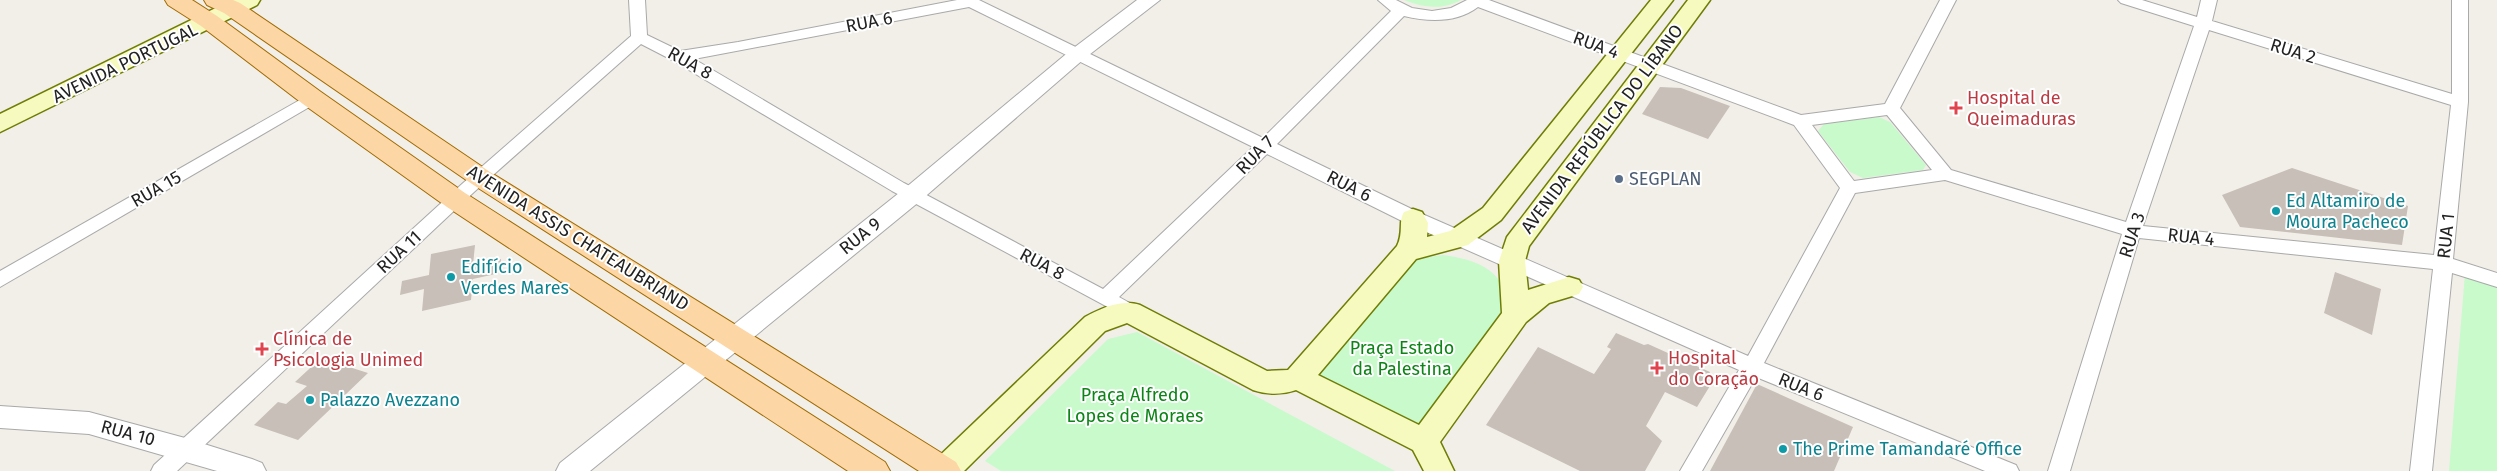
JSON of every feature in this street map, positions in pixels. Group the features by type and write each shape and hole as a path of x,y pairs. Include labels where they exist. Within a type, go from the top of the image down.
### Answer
{"main road":[{"name":"AVENIDA ASSIS CHATEAUBRIAND","path":"176,0 220,6 481,178 944,471"},
{"name":"AVENIDA REPÚBLICA DO LÍBANO","path":"1407,252 1459,238 1492,214 1662,0"},
{"name":"AVENIDA REPÚBLICA DO LÍBANO","path":"1516,315 1512,261 1516,244 1699,0"},
{"name":"AVENIDA ASSIS CHATEAUBRIAND","path":"220,6 312,98 456,200 703,362 874,471"},
{"name":"AVENIDA PORTUGAL","path":"0,108 220,6"},
{"name":"AVENIDA PORTUGAL","path":"0,124 220,6"},
{"path":"1413,218 1417,227 1416,235 1407,252 1298,378 1424,441 1439,471"},
{"path":"1424,441 1516,315 1540,295 1569,287"},
{"path":"944,471 1095,324 1110,316 1130,312"},
{"name":"RUA 8","path":"1130,312 1263,382 1282,383 1298,378"}],"street":[{"path":"637,0 639,37"},
{"name":"RUA 9","path":"570,471 912,195 1078,54 1150,0"},
{"path":"1386,0 1402,10 1436,16 1467,8 1477,0"},
{"name":"RUA 4","path":"1477,0 1800,121"},
{"path":"1891,109 1948,0"},
{"name":"RUA 2","path":"2126,0 2460,102"},
{"name":"RUA 3","path":"2059,471 2132,231 2203,24 2209,0"},
{"name":"RUA 1","path":"2421,471 2460,102 2460,0"},
{"name":"RUA 6","path":"678,56 738,47 971,1 1413,218 1752,367 2008,471"},
{"name":"RUA 7","path":"1106,298 1402,10"},
{"name":"RUA 8","path":"639,37 678,56 912,195 1130,312"},
{"name":"RUA 11","path":"162,471 456,200 639,37"},
{"name":"RUA 15","path":"0,280 312,98"},
{"path":"1849,188 1800,121 1891,109"},
{"path":"1891,109 1945,174"},
{"path":"1849,188 1945,174"},
{"name":"RUA 4","path":"1945,174 2132,231 2444,263 2497,280"},
{"path":"1691,471 1752,367 1849,188"},
{"name":"RUA 10","path":"0,417 89,423 185,449 252,471"}],"green space":[{"path":"1404,0 1461,0 1440,7 1433,7 1418,5"},
{"path":"1879,117 1890,122 1926,165 1923,170 1863,178 1850,172 1818,131 1824,124"},
{"name":"Praça Estado da Palestina","path":"1443,255 1465,259 1493,273 1505,290 1508,302 1424,425 1419,429 1313,376 1413,262 1422,258"},
{"path":"2465,273 2497,284 2497,471 2449,471"},
{"name":"Praça Alfredo Lopes de Moraes","path":"1137,332 1395,471 1001,471 985,461 1108,339"}],"building":[{"path":"1660,87 1681,88 1730,106 1708,139 1642,114"},
{"path":"2292,168 2408,206 2402,245 2240,227 2222,195"},
{"name":"Edifício Verdes Mares","path":"475,245 473,265 501,259 500,273 473,279 471,300 422,311 424,289 400,295 402,281 429,275 431,254"},
{"path":"2335,272 2381,289 2372,335 2324,313"},
{"path":"1616,333 1644,345 1648,344 1710,372 1707,378 1713,381 1697,407 1665,392 1646,426 1662,441 1645,471 1580,471 1486,425 1538,347 1594,374 1611,349 1607,347"},
{"name":"Palazzo Avezzano","path":"321,358 368,373 298,440 254,425 278,402 286,404 307,386 295,382"},
{"name":"The Prime Tamandaré Office","path":"1757,384 1853,427 1834,471 1710,471"}],"place":[{"name":"Hospital de Queimaduras","path":"1956,108"},
{"name":"SEGPLAN","path":"1619,179"},
{"name":"Ed Altamiro de Moura Pacheco","path":"2276,211"},
{"name":"Edifício Verdes Mares","path":"451,277"},
{"name":"Clínica de Psicologia Unimed","path":"262,349"},
{"name":"Hospital do Coração","path":"1657,368"},
{"name":"Palazzo Avezzano","path":"310,400"},
{"name":"The Prime Tamandaré Office","path":"1783,449"}]}
